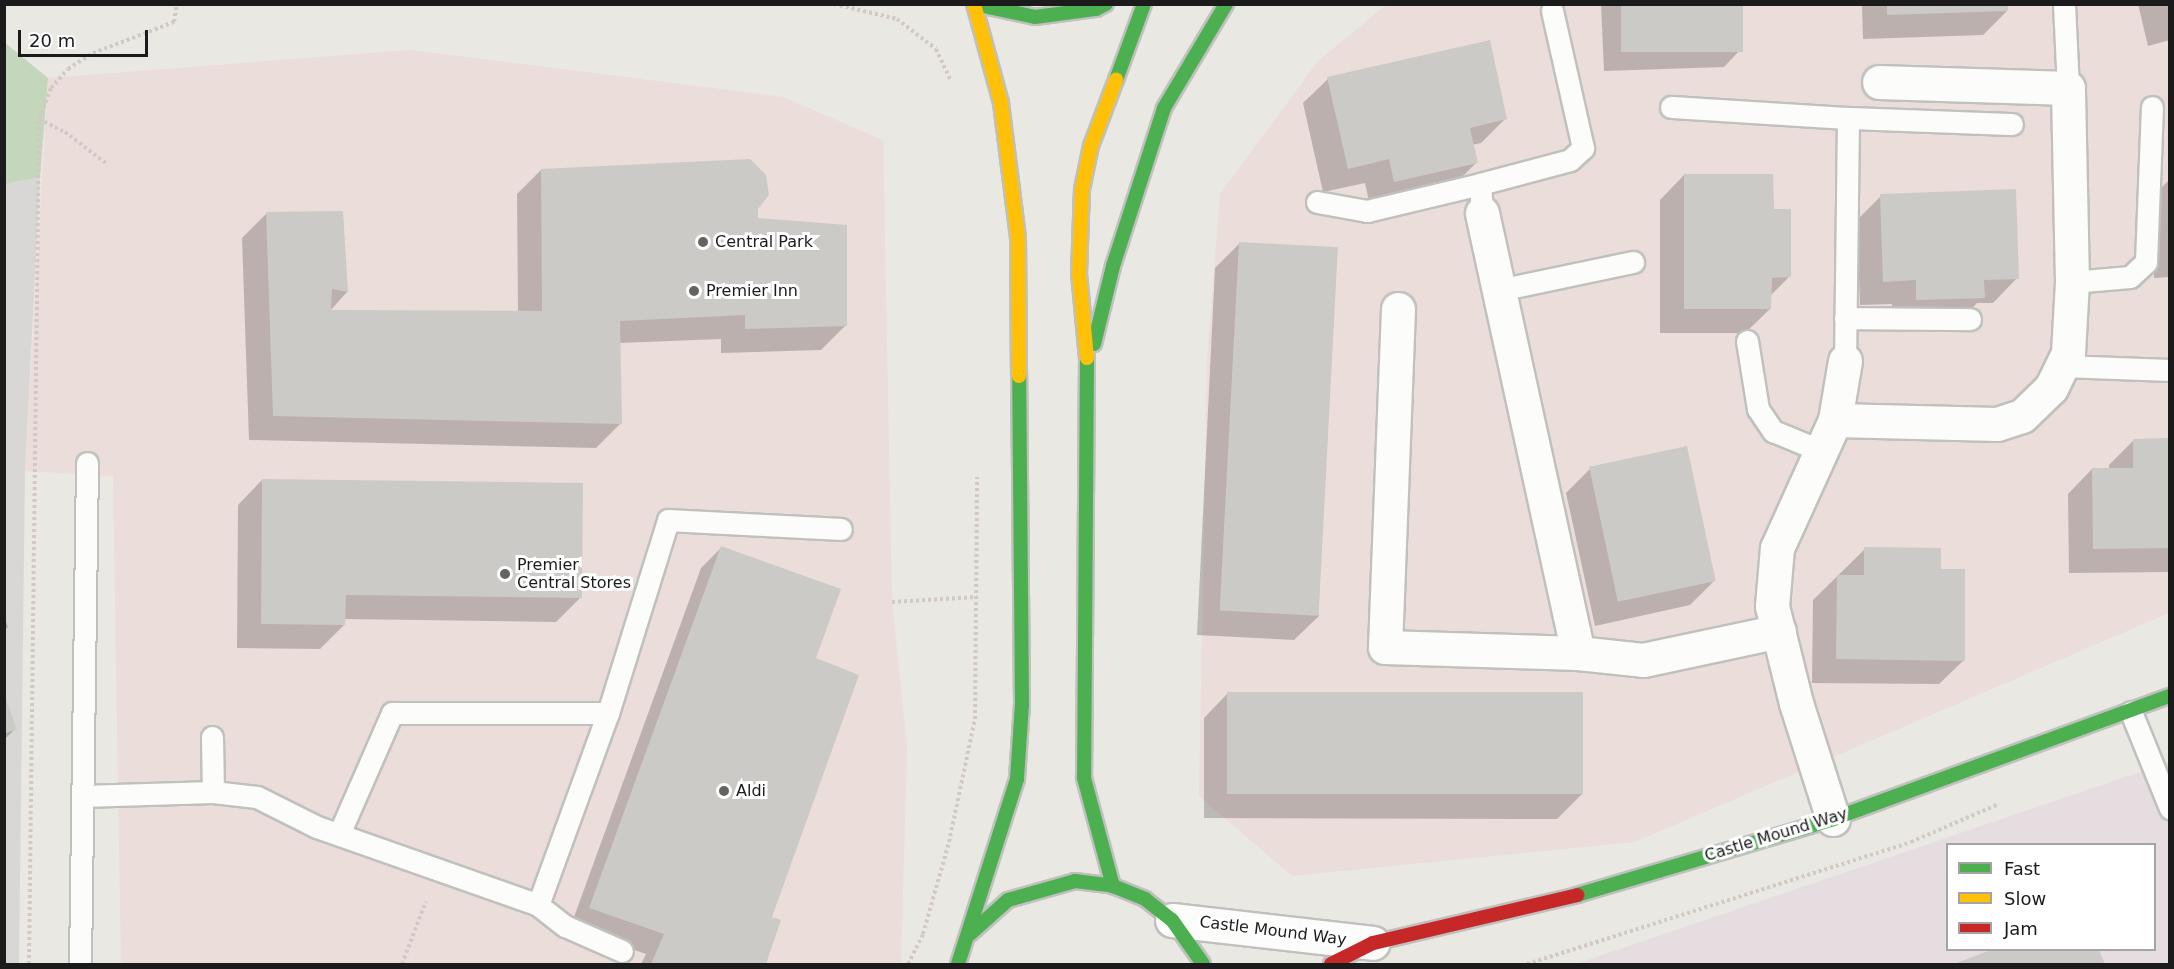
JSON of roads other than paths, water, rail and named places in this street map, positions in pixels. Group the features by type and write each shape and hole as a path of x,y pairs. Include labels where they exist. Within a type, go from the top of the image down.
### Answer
{"main road":[{"path":"958,964 970,934 1017,779 1022,703 1018,237 1001,103 974,4 1035,16 1096,9 1106,4"},
{"path":"1113,886 1084,778 1088,368 1079,274 1082,189 1091,146 1144,4"},
{"path":"1088,368 1113,266 1164,108 1226,4"},
{"name":"Castle Mound Way","path":"1331,964 1373,943 1542,906 1833,819 2131,712 2169,696"},
{"path":"970,934 1008,900 1075,881 1113,886 1145,899 1172,920 1203,964"}],"street":[{"path":"1835,420 1997,424 2022,416 2051,388 2068,353 2072,282 2068,88 1879,82"},
{"path":"1481,199 1578,653"},
{"path":"1398,309 1385,647 1578,653 1643,660 1779,631"},
{"path":"1833,819 1772,606 1777,548 1819,450 1835,420 1845,361"},
{"name":"Castle Mound Way","path":"1172,920 1373,943"}],"lane":[{"path":"2064,4 2068,88"},
{"path":"1317,202 1367,211 1481,199 1570,160 1583,148 1552,10"},
{"path":"1671,107 1848,118 2012,124"},
{"path":"2072,282 2130,277 2146,262 2152,107"},
{"path":"1845,361 1848,118"},
{"path":"1499,290 1633,262"},
{"path":"1845,318 1970,319"},
{"path":"1747,341 1758,409 1773,431 1819,450"},
{"path":"2062,366 2169,370"},
{"path":"80,964 87,463"},
{"path":"538,905 608,713 668,520 841,529"},
{"path":"2131,712 2169,808"},
{"path":"339,834 392,713 608,713"},
{"path":"212,737 213,792"},
{"path":"82,796 213,792 257,796 339,834 538,905 565,926 622,951"}],"place":[{"name":"Central Park","path":"703,242"},
{"name":"Premier Inn","path":"694,291"},
{"name":"Premier Central Stores","path":"505,574"},
{"name":"Aldi","path":"724,791"}]}
